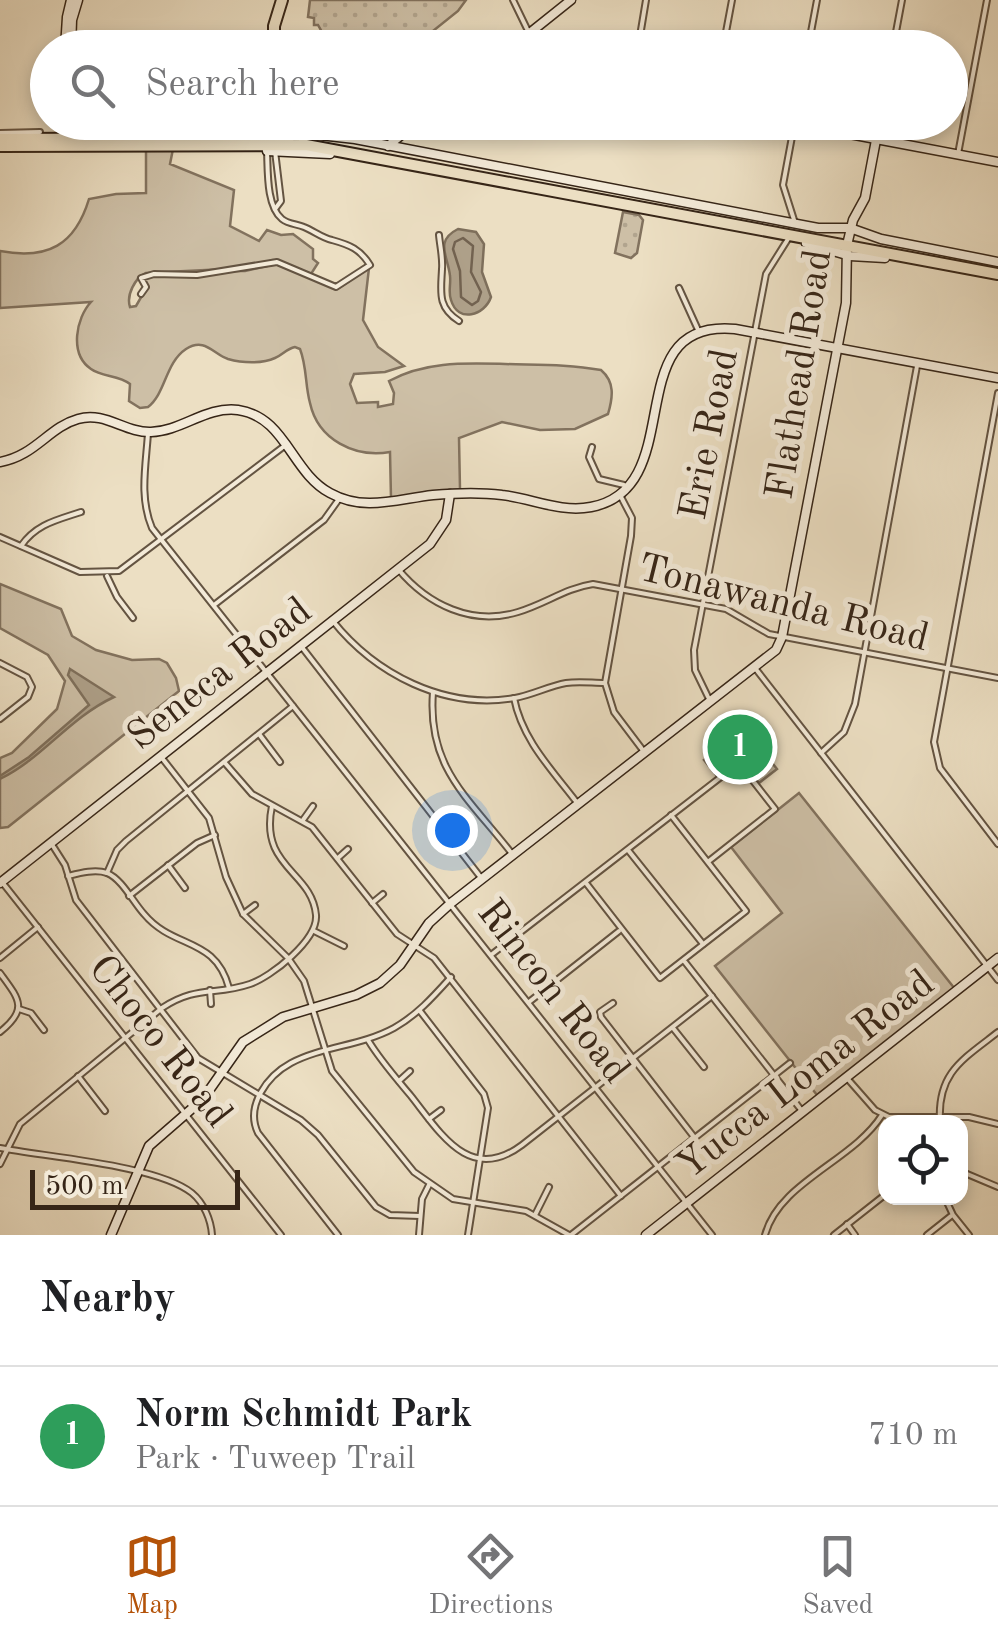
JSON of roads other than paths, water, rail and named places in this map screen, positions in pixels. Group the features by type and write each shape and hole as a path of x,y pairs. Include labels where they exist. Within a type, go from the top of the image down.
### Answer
{"main road":[{"path":"273,30 278,0"},
{"path":"0,139 68,143 190,140"},
{"path":"283,140 998,270"}],"street":[{"path":"67,30 66,17 74,0"},
{"path":"513,0 528,30"},
{"path":"533,30 571,0"},
{"path":"641,30 646,0"},
{"path":"726,30 732,0"},
{"path":"811,30 817,0"},
{"path":"896,30 902,0"},
{"path":"968,101 987,0"},
{"path":"0,139 30,134"},
{"path":"271,140 281,200 275,209"},
{"path":"141,294 146,287 142,278 148,274 197,275 272,262 336,287 370,265 347,243 284,221 275,209 268,175 271,140"},
{"path":"278,140 326,153 788,239 882,239 998,270"},
{"path":"313,140 377,143 818,228 848,242"},
{"path":"388,146 395,140"},
{"path":"789,140 782,185 794,223"},
{"path":"876,140 998,162"},
{"name":"Flathead Road","path":"782,637 846,300 848,242 865,198 876,140"},
{"path":"958,154 961,140"},
{"path":"268,175 276,174"},
{"path":"439,235 440,295 446,309 460,320"},
{"name":"Erie Road","path":"710,701 695,670 694,650 766,274 788,239"},
{"path":"679,288 700,332"},
{"path":"0,462 20,457 64,425 89,416 148,433 170,430 217,410 235,410 264,420 287,444 302,471 340,498 374,504 450,494 502,494 572,510 595,507 629,486 640,470 649,444 666,363 681,342 700,332 718,328 754,332 998,378"},
{"path":"821,753 844,732 855,704 918,364"},
{"path":"998,393 934,742 940,768 998,844"},
{"name":"Rincon Road","path":"148,433 146,513 162,540 712,1235"},
{"path":"0,536 80,572 106,574 130,566 287,444"},
{"path":"592,448 589,457 599,479 629,486"},
{"name":"Seneca Road","path":"0,881 398,569 438,534 446,520 450,494"},
{"path":"620,494 632,518 605,683 614,712 645,753"},
{"path":"214,605 324,520 340,498"},
{"path":"21,546 44,524 80,512"},
{"name":"Tonawanda Road","path":"398,569 430,599 476,616 520,612 574,587 593,584 726,609 751,626 782,637 998,678"},
{"path":"106,574 133,618"},
{"path":"332,620 364,655 393,674 433,692 462,698 514,698 566,683 605,683"},
{"path":"111,1235 152,1141 203,1099 243,1042 283,1016 356,995 380,983 451,903 755,668 776,650 782,637"},
{"path":"300,644 482,879"},
{"path":"0,663 27,677 32,687 28,697 0,719"},
{"path":"755,668 998,980"},
{"path":"433,692 432,728 445,768 514,854"},
{"path":"514,698 518,718 529,739 578,804"},
{"path":"107,873 117,850 294,706"},
{"path":"259,734 280,762"},
{"path":"160,756 209,818 226,877 244,914 288,958 304,981 332,1071 414,1172 452,1198 535,1215 570,1235 790,1062"},
{"path":"225,763 252,794 303,820 397,934 434,958 621,1196"},
{"path":"491,955 738,764 775,809 708,861"},
{"path":"0,1164 3,1149 20,1124 162,1008 182,995 249,985 304,945 314,931 316,916 310,896 273,848 268,823 272,806"},
{"path":"303,820 313,806"},
{"path":"585,882 660,978 684,960 746,911 672,815"},
{"path":"130,896 215,834"},
{"path":"51,843 76,900 198,1058 301,1120 318,1135 376,1207 390,1215 420,1216"},
{"path":"338,858 348,849"},
{"path":"628,849 703,944"},
{"path":"168,865 184,888"},
{"path":"68,876 107,873 156,926 214,956 224,968 229,988"},
{"name":"Choco Road","path":"0,881 280,1235"},
{"path":"372,903 383,894"},
{"path":"244,914 255,905"},
{"path":"0,958 38,927"},
{"path":"529,1002 621,930"},
{"path":"314,931 344,946"},
{"name":"Yucca Loma Road","path":"646,1235 998,958"},
{"path":"684,960 802,1111"},
{"path":"0,973 16,996 19,1009 14,1020 0,1032"},
{"path":"338,1235 258,1133 253,1114 260,1095 275,1075 292,1062 368,1040 420,1011 451,977"},
{"path":"210,990 211,1004"},
{"path":"368,1040 445,1140 462,1153 480,1158 507,1157 712,996"},
{"path":"612,1003 599,1014 694,1137"},
{"path":"19,1009 31,1013 44,1030"},
{"path":"420,1011 484,1094 488,1108 468,1235"},
{"path":"672,1028 704,1067"},
{"path":"939,1115 940,1096 950,1074 998,1032"},
{"path":"399,1081 410,1070"},
{"path":"78,1076 105,1112"},
{"path":"846,1077 882,1115"},
{"path":"429,1119 441,1110"},
{"path":"968,1117 997,1122"},
{"path":"765,1235 781,1205 861,1140 878,1120"},
{"path":"3,1149 102,1164 172,1182 192,1194 204,1208 212,1235"},
{"path":"968,1175 998,1188"},
{"path":"419,1235 422,1200 429,1184"},
{"path":"535,1215 549,1187"},
{"path":"834,1235 878,1200"},
{"path":"948,1205 969,1235"},
{"path":"928,1235 953,1215"},
{"path":"847,1224 855,1235"}],"water":[{"path":"458,229 476,232 484,244 482,272 491,297 483,308 471,314 454,308 450,297 444,244"},
{"path":"70,669 114,697 0,779 89,705 68,675"}],"place":[{"name":"Norm Schmidt Park","path":"740,747"}]}
